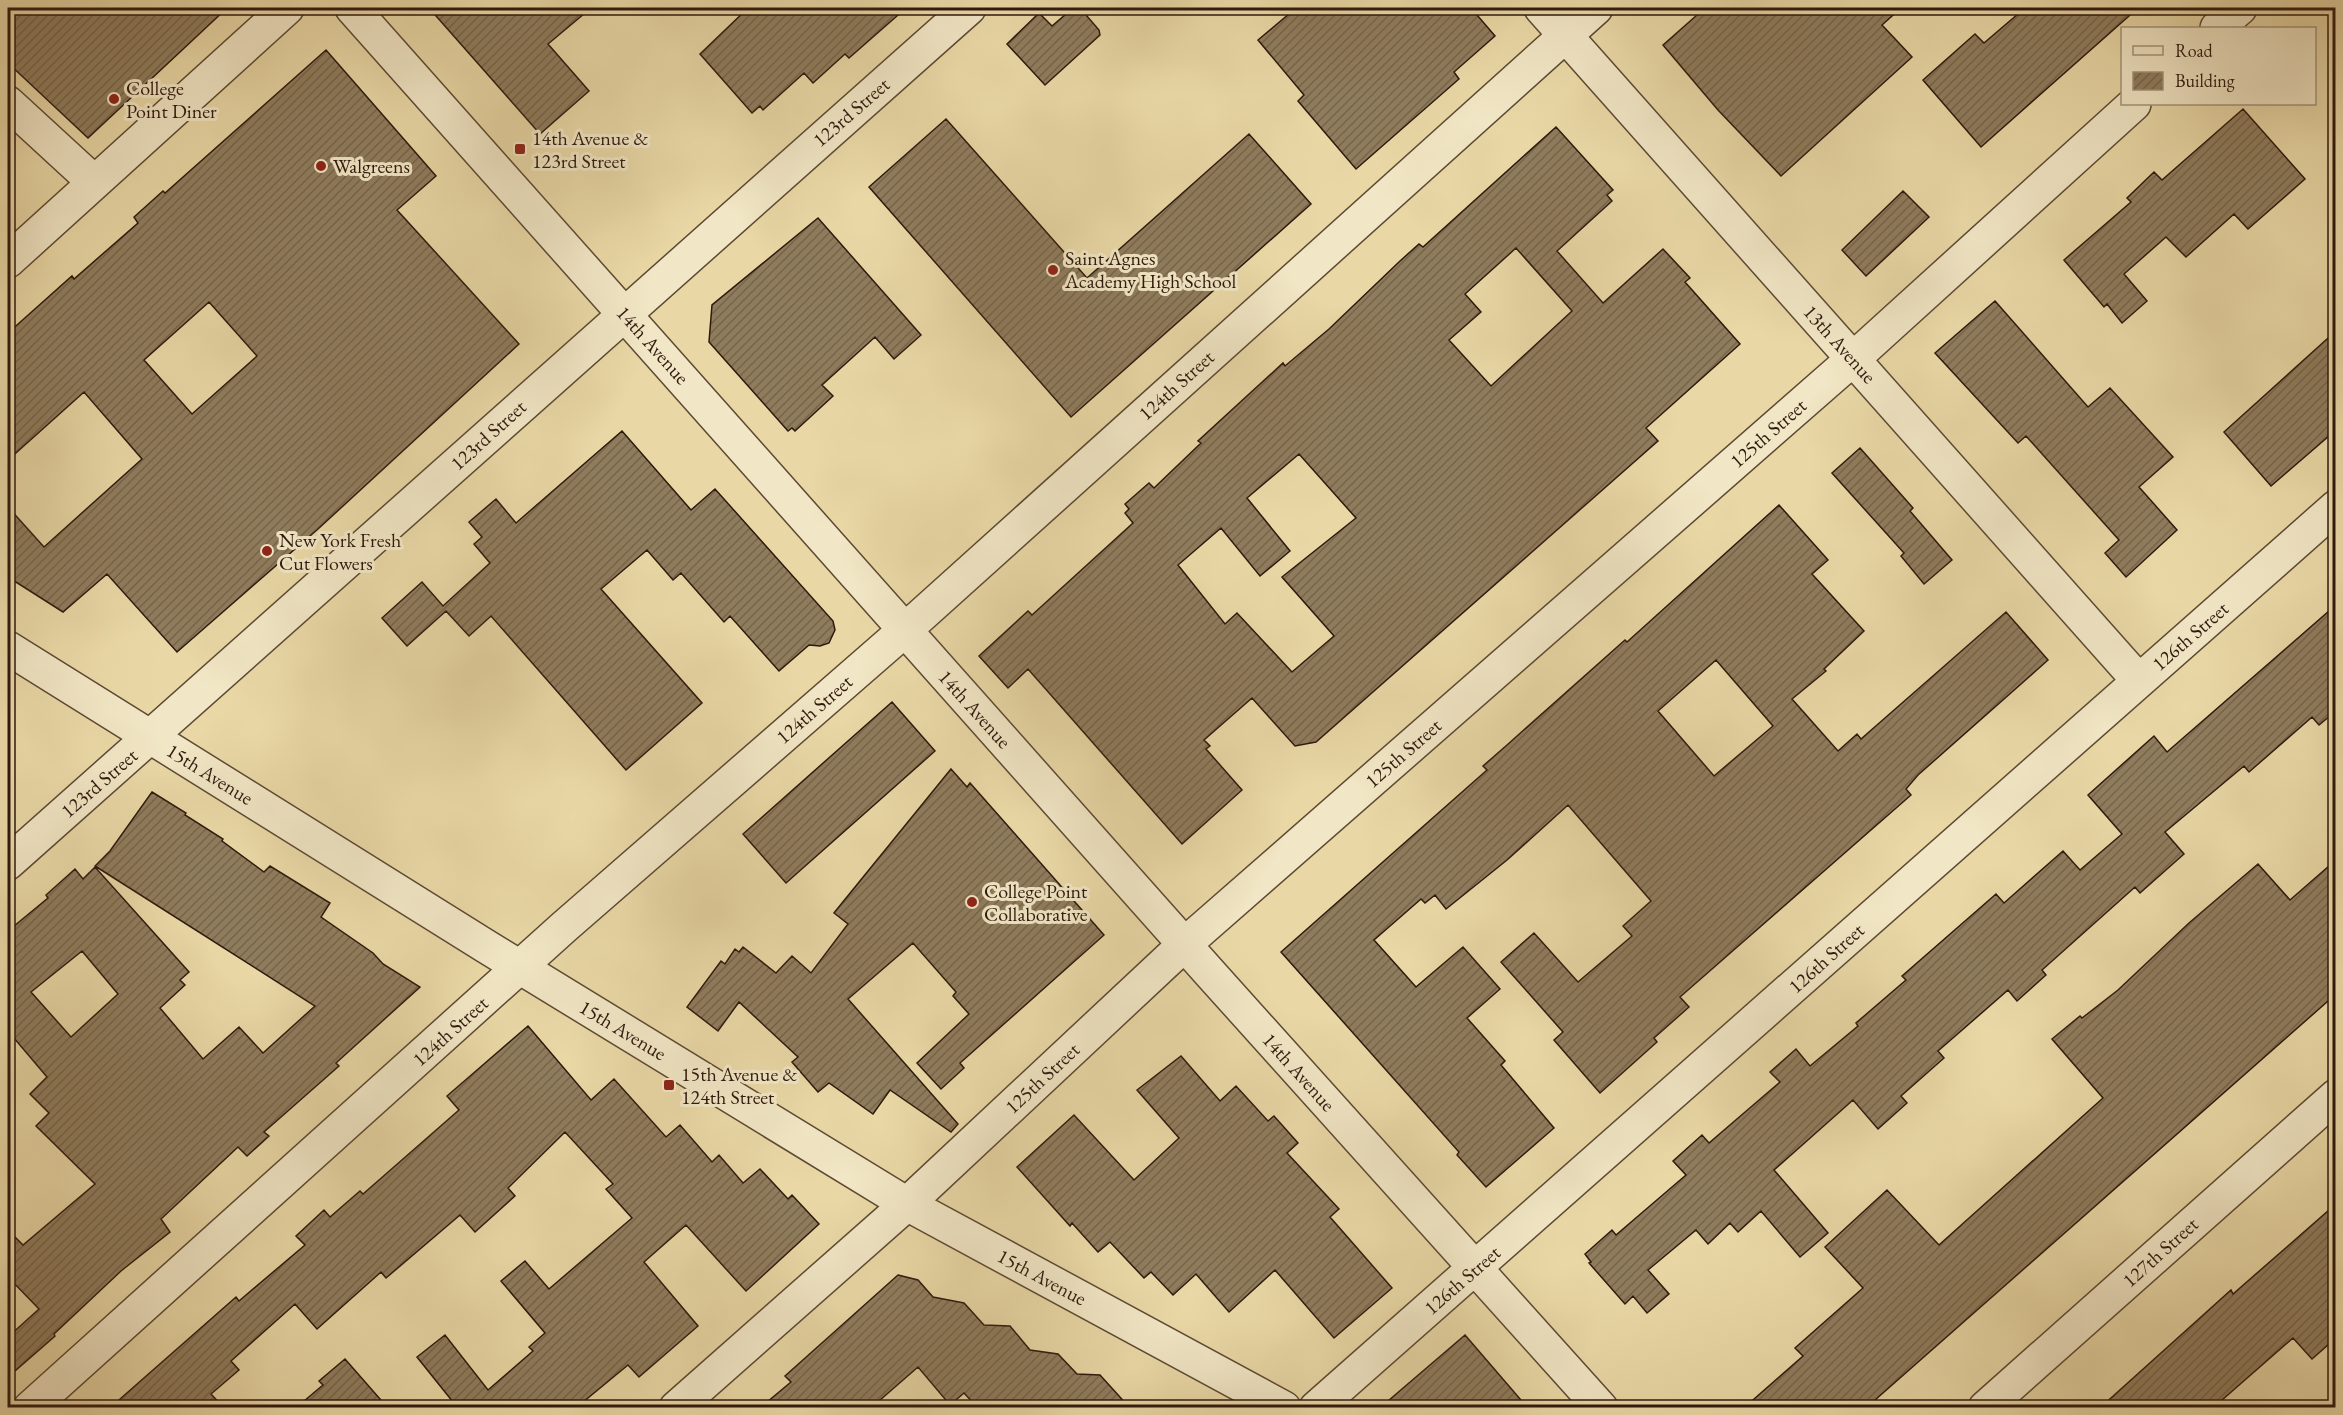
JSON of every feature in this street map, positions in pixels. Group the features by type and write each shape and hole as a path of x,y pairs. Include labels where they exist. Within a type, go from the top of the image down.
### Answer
{"street":[{"path":"8,261 287,8"},
{"name":"14th Avenue","path":"352,8 1475,1269 1601,1407"},
{"name":"123rd Street","path":"8,863 624,312 969,8"},
{"name":"13th Avenue","path":"1541,8 2139,681"},
{"name":"124th Street","path":"30,1407 520,967 905,630 1596,8"},
{"path":"2218,27 2240,8"},
{"path":"8,103 94,182"},
{"name":"125th Street","path":"676,1407 908,1204 1185,944 1853,359 2133,105"},
{"name":"126th Street","path":"1316,1407 2336,507"},
{"name":"15th Avenue","path":"8,648 520,967 908,1204 1284,1407"},
{"name":"127th Street","path":"1985,1407 2336,1096"}],"building":[{"path":"8,8 227,8 88,138 8,63"},
{"path":"429,8 591,8 548,44 589,91 540,134"},
{"path":"748,8 906,8 849,58 845,54 813,83 804,73 763,110 760,106 752,113 700,54"},
{"path":"1073,8 1080,8 1099,30 1100,35 1045,85 1007,44 1039,13 1052,26"},
{"path":"1296,8 1471,8 1495,36 1454,72 1459,79 1356,169 1298,101 1304,95 1258,40"},
{"path":"1705,8 1901,8 1882,25 1912,57 1781,176 1718,110 1663,45"},
{"path":"2025,8 2138,8 1981,147 1923,80 1975,34 1984,43"},
{"path":"326,50 436,176 397,210 519,344 318,529 177,652 107,574 63,612 8,577 8,507 44,547 142,459 84,392 8,460 8,333 72,276 74,279 138,223 134,217 163,191 165,193","holes":["209,302 257,356 192,414 144,360"]},
{"path":"2243,109 2305,179 2248,229 2234,214 2186,257 2166,237 2124,274 2147,301 2122,323 2107,304 2104,307 2064,260 2131,202 2127,198 2154,172 2162,180"},
{"path":"946,119 1087,278 1249,134 1311,204 1071,417 869,187"},
{"path":"1556,127 1613,190 1607,195 1612,201 1557,251 1603,303 1663,249 1690,278 1685,282 1740,344 1646,428 1658,441 1316,742 1295,746 1252,698 1204,740 1210,746 1206,749 1242,790 1182,844 1028,669 1008,688 979,656 1028,611 1032,615 1133,523 1125,513 1129,509 1125,504 1149,483 1154,488 1201,443 1198,441 1283,363 1285,366 1329,329 1419,244 1423,247","holes":["1516,248 1572,311 1491,386 1449,340 1481,312 1465,294","1299,454 1356,518 1282,577 1334,636 1292,672 1237,613 1225,624 1178,565 1221,528 1260,576 1290,551 1247,498"]},
{"path":"1903,191 1929,217 1866,276 1842,250"},
{"path":"818,218 921,335 894,359 875,337 822,385 833,396 795,431 792,428 788,431 709,342 712,305"},
{"path":"1995,301 2088,407 2110,388 2173,457 2139,487 2177,530 2126,577 2105,553 2119,540 2026,436 2018,443 1935,353"},
{"path":"2336,331 2336,430 2271,486 2224,432"},
{"path":"622,431 691,510 715,489 833,621 835,630 829,643 820,646 809,645 779,671 730,616 724,622 681,573 673,580 647,550 601,589 702,703 626,770 491,616 469,636 446,611 407,646 382,618 422,582 443,606 490,563 474,544 482,537 469,522 496,499 516,523"},
{"path":"1860,448 1913,508 1910,511 1952,560 1924,584 1901,556 1904,553 1832,473"},
{"path":"1779,505 1828,560 1812,574 1864,631 1824,669 1826,671 1792,699 1838,751 1857,734 1861,739 2006,612 2048,660 1918,775 1906,789 1911,795 1680,997 1689,1007 1654,1038 1657,1042 1600,1093 1554,1040 1563,1032 1501,962 1534,933 1578,982 1632,936 1623,926 1651,901 1568,805 1507,860 1446,909 1435,895 1425,903 1421,899 1374,940 1416,987 1463,947 1500,989 1467,1018 1505,1061 1501,1065 1554,1128 1486,1187 1457,1155 1459,1152 1281,952 1487,770 1483,766 1625,640 1627,642","holes":["1716,660 1773,726 1714,776 1658,711"]},
{"path":"2336,605 2336,711 2319,725 2312,717 2249,772 2244,766 2165,832 2184,854 2140,893 2135,887 2042,970 2046,975 2017,1001 2008,990 1938,1051 1944,1058 1901,1096 1907,1103 1878,1129 1853,1100 1774,1170 1828,1233 1800,1257 1761,1211 1738,1232 1730,1223 1708,1244 1696,1230 1648,1270 1669,1294 1647,1313 1633,1296 1625,1304 1589,1263 1591,1262 1585,1254 1612,1230 1616,1235 1686,1175 1673,1161 1702,1135 1709,1143 1780,1082 1770,1072 1796,1049 1810,1066 1858,1026 1856,1023 1906,980 1902,976 1996,894 2004,903 2063,851 2080,870 2122,834 2088,795 2154,736 2167,752"},
{"path":"892,702 935,751 786,883 743,834"},
{"path":"951,769 967,787 970,783 1104,935 960,1063 964,1068 941,1089 917,1063 969,1014 953,996 956,992 913,943 848,999 958,1124 951,1132 890,1090 873,1114 829,1083 818,1092 792,1062 798,1057 739,1002 718,1031 687,1007 721,961 725,964 735,949 739,952 743,947 776,973 792,956 811,973 848,924 834,913"},
{"path":"152,792 223,839 222,841 264,872 270,866 330,903 321,917 373,953 383,964 420,987 336,1063 339,1066 264,1132 269,1136 247,1156 238,1147 161,1219 170,1232 121,1271 54,1334 55,1336 8,1377 8,1337 39,1309 8,1277 8,1230 23,1245 95,1184 36,1126 49,1113 30,1094 47,1077 8,1031 8,931 48,898 46,895 75,869 83,879 95,867 189,972 180,980 185,985 160,1008 203,1059 239,1027 263,1053 315,1006 95,866 110,851","holes":["82,951 118,994 71,1037 31,992"]},
{"path":"2336,860 2336,994 1867,1407 1745,1407 1803,1356 1795,1348 1863,1288 1825,1247 1887,1190 1939,1245 2103,1098 2052,1039 2118,990 2189,923 2258,864 2290,900"},
{"path":"528,1026 591,1100 614,1079 666,1137 680,1125 712,1162 719,1155 743,1183 760,1169 788,1199 792,1195 819,1224 746,1291 686,1225 644,1262 698,1326 639,1377 628,1365 577,1407 457,1407 417,1357 445,1335 488,1390 533,1351 529,1347 545,1333 501,1281 525,1261 549,1289 632,1218 606,1189 613,1184 565,1132 508,1188 515,1196 475,1232 460,1215 386,1278 381,1272 317,1329 295,1304 231,1361 239,1370 211,1394 223,1407 111,1407 236,1297 239,1301 305,1245 296,1236 324,1210 330,1217 360,1191 363,1194 459,1110 447,1096"},
{"path":"1181,1056 1220,1101 1236,1086 1268,1121 1274,1116 1298,1143 1287,1153 1339,1209 1330,1217 1392,1288 1334,1338 1275,1270 1229,1312 1196,1274 1173,1295 1151,1272 1144,1278 1110,1242 1098,1252 1072,1223 1070,1226 1017,1167 1074,1115 1134,1180 1179,1138 1137,1090"},
{"path":"2336,1204 2336,1338 2312,1359 2293,1338 2214,1407 2101,1407 2231,1290 2233,1294"},
{"path":"898,1275 918,1280 933,1297 964,1303 984,1325 1010,1326 1030,1350 1058,1354 1077,1374 1100,1375 1129,1407 977,1407 964,1393 950,1405 918,1367 872,1407 761,1407 791,1382 785,1376"},
{"path":"1465,1335 1527,1407 1381,1407"},
{"path":"345,1359 387,1407 297,1407 323,1385 319,1381"}],"place":[{"name":"College Point Diner","path":"114,99"},
{"name":"14th Avenue & 123rd Street","path":"520,149"},
{"name":"Walgreens","path":"321,166"},
{"name":"Saint Agnes Academy High School","path":"1053,270"},
{"name":"New York Fresh Cut Flowers","path":"267,551"},
{"name":"College Point Collaborative","path":"972,902"},
{"name":"15th Avenue & 124th Street","path":"669,1085"}]}
